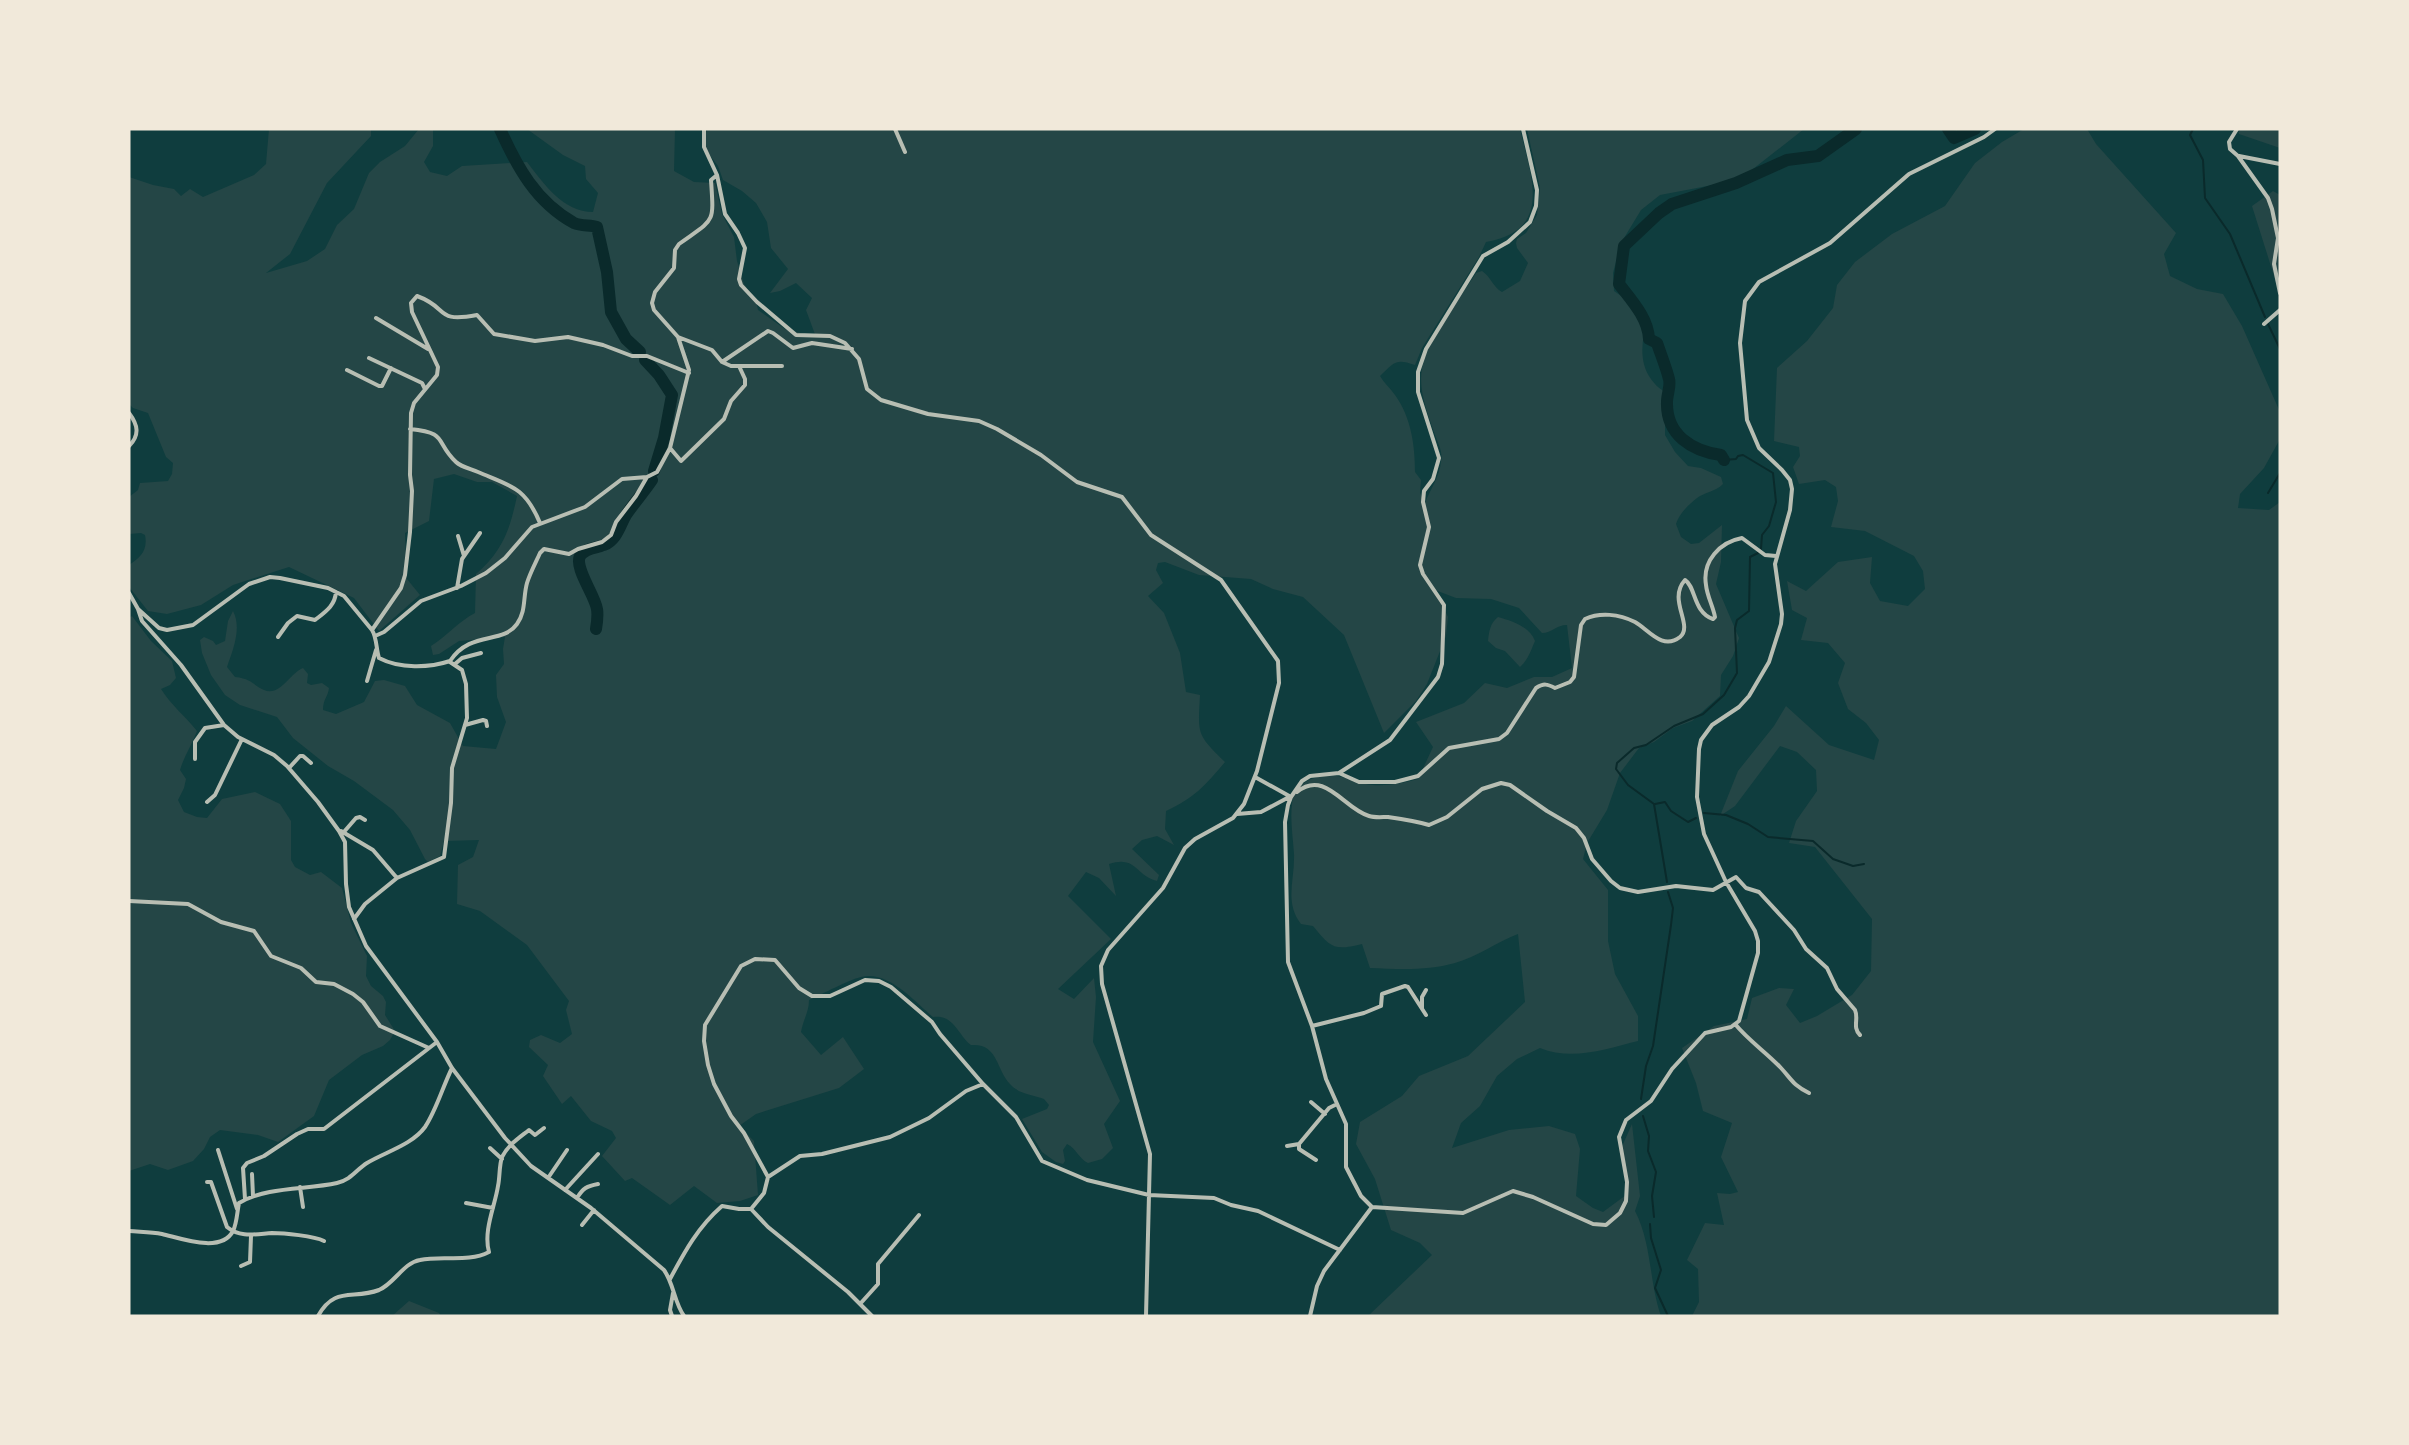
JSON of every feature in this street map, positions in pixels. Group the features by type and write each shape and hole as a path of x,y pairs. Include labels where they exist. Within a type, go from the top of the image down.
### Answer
{"street":[{"path":"704,129 704,147 717,175 725,214 745,248 739,274 741,285 757,302 795,335 830,336 845,343 852,349 860,363 864,384 875,397 928,414 979,421 1041,455 1077,482 1122,497 1151,535 1221,580 1275,655 1279,665 1279,683 1255,777 1244,804 1237,814 1189,843 1164,888 1113,942 1101,966 1102,984 1149,1149 1146,1316"},
{"path":"895,129 905,153"},
{"path":"1339,774 1390,740 1438,677 1442,664 1444,605 1423,574 1420,565 1429,527 1423,502 1424,491 1433,479 1439,458 1418,392 1418,372 1426,349 1482,256 1508,242 1530,222 1536,206 1538,190 1523,129"},
{"path":"1776,556 1765,555 1742,538 1724,544 1713,555 1706,571 1705,584 1715,617 1708,617 1694,601 1690,583 1685,580 1677,600 1684,628 1681,636 1671,641 1652,637 1636,622 1614,614 1585,619 1581,625 1574,677 1570,682 1554,688 1548,684 1542,684 1536,688 1507,733 1499,739 1449,748 1418,776 1395,782 1359,782 1339,774 1310,776 1302,781 1291,797 1285,822 1287,951 1292,975 1312,1026 1326,1079 1346,1125 1346,1167 1361,1196 1372,1208 1463,1213 1512,1191 1533,1197 1593,1224 1606,1225 1620,1213 1626,1201 1627,1182 1619,1137 1626,1120 1651,1101 1672,1069 1705,1033 1739,1021 1758,953 1758,941 1755,931 1726,882 1704,834 1697,797 1699,748 1712,725 1739,707 1749,696 1773,652 1779,635 1782,614 1775,577 1776,556 1790,510 1792,489 1790,480 1782,470 1759,448 1747,420 1740,343 1745,300 1759,282 1830,243 1909,174 1984,138 1995,129"},
{"path":"2237,129 2229,142 2230,149 2238,156 2268,198 2277,227 2274,264 2280,293"},
{"path":"2238,156 2280,164"},
{"path":"375,636 384,632 421,601 457,588 486,573 505,558 531,527 585,507 622,479 647,477 657,472 670,448 689,373 678,337 654,310 652,303 655,292 674,268 675,250 679,244 711,221 714,215 711,180 717,175"},
{"path":"372,630 401,588 408,562 412,491 410,476 411,413 414,403 437,375 438,367 412,312 411,303 417,296 430,301 451,318 468,318 477,315 494,334 535,341 568,337 603,345 632,356 647,356 689,373"},
{"path":"2264,324 2280,310"},
{"path":"376,318 429,349"},
{"path":"722,362 768,331 793,348 812,343 852,349"},
{"path":"678,337 712,350 722,362 731,366 782,366"},
{"path":"369,358 422,383 425,389"},
{"path":"670,448 681,461 724,419 731,401 745,385 745,378 739,366"},
{"path":"347,370 382,386 391,368"},
{"path":"129,413 137,427 137,434 129,446"},
{"path":"410,429 431,431 439,437 457,464 516,488 528,499 540,523"},
{"path":"452,663 457,651 471,642 507,634 517,625 523,615 527,583 544,549 569,554 602,542 611,535 616,522 647,477"},
{"path":"457,588 458,574 464,556 480,533"},
{"path":"458,536 464,556"},
{"path":"138,609 159,628 167,630 193,625 240,590 261,579 280,578 328,588 344,596 372,630 379,658 383,660 424,667 452,663 462,658 481,654"},
{"path":"278,637 283,628 297,616 315,620 330,607 335,600 336,592"},
{"path":"129,593 142,621 181,665 224,725 242,739 273,755 289,768 341,832 345,842 346,890 353,919 370,953 510,1145 523,1159 594,1210 658,1264 670,1279 684,1316"},
{"path":"367,681 376,649"},
{"path":"353,919 365,904 397,878 444,857 451,803 452,768 467,718 466,684 462,670 452,663"},
{"path":"465,725 483,720 486,721 487,726"},
{"path":"195,759 195,742 205,728 224,725"},
{"path":"207,802 214,795 242,739"},
{"path":"289,768 300,756 311,763"},
{"path":"1255,777 1291,797"},
{"path":"1237,814 1261,812 1291,797 1307,784 1314,783 1326,787 1371,817 1417,821 1429,825 1447,817 1482,789 1501,783 1510,785 1576,828 1584,838 1592,859 1620,888 1638,892 1676,886 1713,890 1736,877 1746,888 1759,892 1794,930 1806,950 1827,968 1837,989 1857,1014 1855,1027 1860,1035"},
{"path":"341,832 356,818 360,817 365,820"},
{"path":"341,832 373,850 397,878"},
{"path":"129,901 188,904 221,922 254,931 271,956 301,968 316,982 334,984 353,994 363,1002 380,1026 429,1048"},
{"path":"751,1209 764,1193 768,1177 714,1084 704,1041 705,1025 733,976 748,961 764,958 775,960 799,988 812,996 830,996 865,980 879,981 925,1014 983,1084 1016,1117 1042,1161 1087,1180 1149,1195 1214,1198 1231,1205 1258,1211 1340,1250"},
{"path":"1312,1026 1364,1013 1381,1006 1382,994 1405,986 1408,987 1426,1015"},
{"path":"1422,1009 1422,997 1426,990"},
{"path":"1735,1024 1748,1039 1780,1067 1795,1086 1809,1093"},
{"path":"246,1199 243,1168 246,1163 264,1156 308,1129 324,1129 437,1042"},
{"path":"129,1231 161,1234 199,1244 220,1240 232,1232 237,1210 240,1203 246,1199 300,1187 339,1183 354,1175 364,1164 411,1140 425,1127 452,1068"},
{"path":"768,1177 800,1156 822,1154 890,1137 928,1118 966,1091 983,1084"},
{"path":"1311,1102 1325,1114"},
{"path":"1287,1146 1299,1144 1325,1114 1337,1104"},
{"path":"318,1316 324,1306 339,1295 384,1288 412,1262 429,1258 466,1258 489,1252 501,1159 510,1145 529,1130 535,1134 544,1128"},
{"path":"1299,1144 1299,1149 1316,1160"},
{"path":"490,1148 501,1159"},
{"path":"218,1150 237,1210"},
{"path":"548,1178 567,1150"},
{"path":"565,1190 598,1154"},
{"path":"252,1174 253,1196"},
{"path":"207,1182 211,1182 227,1227 232,1232 251,1236 273,1233 324,1241"},
{"path":"576,1198 588,1186 598,1184"},
{"path":"300,1187 303,1207"},
{"path":"466,1203 493,1208"},
{"path":"670,1279 694,1234 722,1206 751,1209 768,1227 872,1316"},
{"path":"1310,1316 1317,1286 1324,1271 1372,1208"},
{"path":"582,1225 594,1210"},
{"path":"860,1304 878,1284 878,1264 920,1215"},
{"path":"241,1266 250,1262 251,1236"},
{"path":"672,1316 670,1310 673,1292"}],"shaded area":[{"path":"269,129 371,129 371,136 327,183 290,254 266,273 307,261 325,249 337,225 354,209 369,173 380,162 405,146 419,129 433,130 433,146 424,162 430,172 447,176 462,166 527,162 547,187 563,202 582,211 593,212 598,193 586,179 585,166 563,155 527,129 675,129 674,171 694,182 715,183 722,214 734,237 737,261 744,284 756,301 758,310 785,329 816,337 806,310 812,298 796,283 770,293 788,269 771,248 767,222 756,203 742,191 723,180 718,166 702,145 707,129 1520,129 1532,183 1533,199 1530,214 1522,226 1507,236 1486,242 1422,348 1415,365 1399,362 1389,367 1380,376 1405,413 1413,442 1415,472 1421,480 1420,493 1425,503 1439,472 1441,458 1421,385 1422,368 1431,343 1476,273 1482,271 1502,292 1520,281 1528,263 1516,243 1517,239 1526,233 1537,215 1540,188 1527,129 1804,129 1739,180 1660,195 1641,210 1621,243 1613,273 1614,291 1627,300 1637,301 1647,319 1642,353 1645,369 1655,384 1670,396 1671,407 1665,419 1665,435 1675,452 1688,466 1701,468 1721,477 1723,484 1694,501 1682,513 1676,524 1681,537 1691,544 1699,543 1722,525 1721,562 1716,584 1739,638 1733,656 1721,675 1720,696 1692,721 1673,728 1654,742 1639,748 1620,773 1607,810 1587,843 1583,859 1608,890 1608,941 1615,974 1638,1016 1638,1041 1577,1054 1564,1054 1540,1048 1517,1059 1497,1076 1480,1106 1461,1123 1452,1148 1509,1130 1549,1126 1575,1134 1580,1149 1576,1196 1603,1212 1626,1195 1624,1163 1620,1151 1632,1124 1640,1196 1635,1211 1645,1237 1661,1316 1368,1316 1432,1255 1420,1243 1391,1230 1375,1179 1356,1144 1360,1122 1402,1096 1419,1076 1468,1056 1525,1002 1518,934 1463,960 1444,966 1402,969 1370,968 1362,944 1339,947 1329,943 1313,926 1301,924 1293,907 1294,854 1291,816 1294,796 1302,785 1322,776 1337,776 1373,785 1396,784 1418,779 1433,747 1416,722 1464,703 1485,683 1507,688 1534,677 1552,677 1572,668 1567,625 1542,633 1519,608 1491,599 1456,598 1435,590 1448,617 1446,636 1427,684 1416,701 1384,733 1344,635 1303,597 1273,589 1251,579 1199,575 1165,562 1158,563 1156,570 1163,583 1148,596 1164,613 1180,653 1186,692 1200,695 1199,726 1201,733 1225,762 1198,791 1166,811 1165,829 1174,845 1157,836 1142,840 1132,849 1159,875 1157,881 1144,875 1130,864 1118,862 1109,864 1116,896 1099,878 1086,872 1068,896 1111,939 1058,989 1074,999 1094,978 1096,997 1093,1042 1120,1101 1104,1124 1113,1148 1102,1159 1088,1163 1067,1144 1063,1150 1065,1161 1063,1164 1042,1152 1022,1119 1047,1109 1049,1105 1044,1099 1014,1088 1005,1078 992,1053 980,1045 971,1045 951,1022 940,1017 933,1017 891,982 871,976 861,977 809,1000 801,1032 821,1055 843,1037 864,1069 839,1088 756,1114 739,1126 754,1141 758,1195 740,1201 717,1203 694,1186 670,1205 632,1178 625,1181 602,1156 616,1138 612,1131 591,1121 571,1096 562,1104 543,1076 548,1065 529,1047 530,1040 541,1035 560,1043 572,1034 566,1010 569,1001 527,945 480,911 457,904 458,865 473,857 479,840 444,841 440,856 428,862 410,830 393,810 354,781 328,766 293,738 277,717 240,705 225,695 211,675 202,653 200,640 204,637 216,645 225,641 228,621 233,611 237,632 227,667 235,677 245,679 270,691 280,687 303,668 308,674 307,683 311,685 322,683 329,688 323,710 336,714 364,702 375,681 384,680 405,686 417,705 450,723 463,746 496,749 506,722 497,697 496,675 504,664 505,637 459,641 439,654 433,655 431,646 475,613 476,574 493,557 504,539 517,496 492,482 477,482 454,474 434,479 429,521 405,533 407,579 420,595 379,631 354,598 289,567 233,585 201,605 167,614 148,611 129,587 129,565 143,553 146,540 145,535 141,533 129,534 129,497 138,490 140,483 168,481 172,474 173,463 166,457 148,413 133,408 129,404 129,177 174,189 181,196 190,189 203,197 254,175 266,164"},
{"path":"2024,129 2087,129 2096,144 2176,233 2164,254 2170,276 2197,289 2223,294 2242,326 2280,412 2280,439 2264,468 2240,494 2238,508 2269,510 2280,502 2280,1316 1692,1316 1699,1302 1698,1269 1687,1260 1705,1223 1724,1225 1717,1193 1738,1192 1721,1157 1732,1123 1703,1111 1696,1083 1682,1048 1714,1026 1747,1019 1752,998 1779,988 1794,989 1786,1005 1800,1023 1817,1016 1852,995 1871,971 1872,919 1815,847 1789,843 1796,821 1817,791 1816,770 1797,752 1780,746 1735,806 1720,816 1738,771 1774,726 1786,706 1829,745 1874,760 1879,740 1866,723 1848,709 1838,683 1845,663 1828,643 1801,640 1807,618 1792,610 1787,581 1806,591 1838,562 1872,557 1870,583 1880,601 1908,606 1925,589 1923,571 1914,556 1865,531 1831,527 1838,501 1836,487 1825,480 1799,484 1793,467 1800,456 1799,447 1774,441 1777,368 1807,341 1833,308 1837,285 1855,262 1892,234 1945,206 1975,163 2002,142"},
{"path":"2238,129 2280,129 2280,148 2239,134"},
{"path":"2273,191 2280,195 2280,295 2252,206"},
{"path":"132,616 151,641 172,661 176,678 170,685 161,689 197,731 180,770 186,779 178,800 184,812 207,818 222,799 255,792 280,804 291,821 291,860 295,867 310,875 321,872 342,888 351,923 367,956 366,976 371,986 383,996 386,1002 385,1015 395,1031 383,1046 362,1055 329,1080 314,1116 278,1142 258,1135 220,1130 210,1137 204,1149 193,1161 168,1170 150,1164 129,1171 129,618"},
{"path":"1498,617 1514,622 1529,631 1535,641 1520,667 1505,651 1496,648 1488,641 1489,631"},
{"path":"409,1301 439,1313 441,1316 392,1316"}],"waterway":[{"path":"500,129 513,157 538,194 574,223 597,227 607,272 611,312 626,339 640,352"},
{"path":"1724,460 1721,455 1700,450 1691,445 1676,432 1671,424 1667,402 1669,382 1657,343 1649,339 1646,324 1634,303 1619,284 1624,246 1672,204 1736,183 1787,160 1818,156 1856,129"},
{"path":"1948,129 1954,138 1975,129"},
{"path":"2193,129 2190,135 2203,160 2205,198 2230,234 2265,317"},
{"path":"2268,324 2280,349"},
{"path":"645,360 659,375 672,395 664,438 654,471"},
{"path":"1724,460 1736,459 1743,455 1773,473 1776,502 1769,526 1762,535 1761,549"},
{"path":"2268,493 2280,473"},
{"path":"604,545 615,536 626,515 652,480"},
{"path":"596,629 597,609 579,561 584,552 601,546"},
{"path":"1667,882 1654,804 1628,785 1616,769 1617,763 1634,748 1646,745 1674,726 1703,714 1724,695 1737,673 1735,628 1737,620 1749,611 1750,557 1758,553"},
{"path":"1655,804 1665,802 1671,811 1688,822 1696,818"},
{"path":"1704,813 1726,815 1748,824 1768,837 1813,841 1833,859 1853,866 1864,864"},
{"path":"1641,1099 1646,1066 1653,1046 1671,925 1673,908 1668,892"},
{"path":"1643,1116 1649,1136 1648,1151 1656,1172 1652,1196 1654,1217"},
{"path":"1650,1224 1651,1238 1661,1270 1655,1288 1668,1316"}]}
